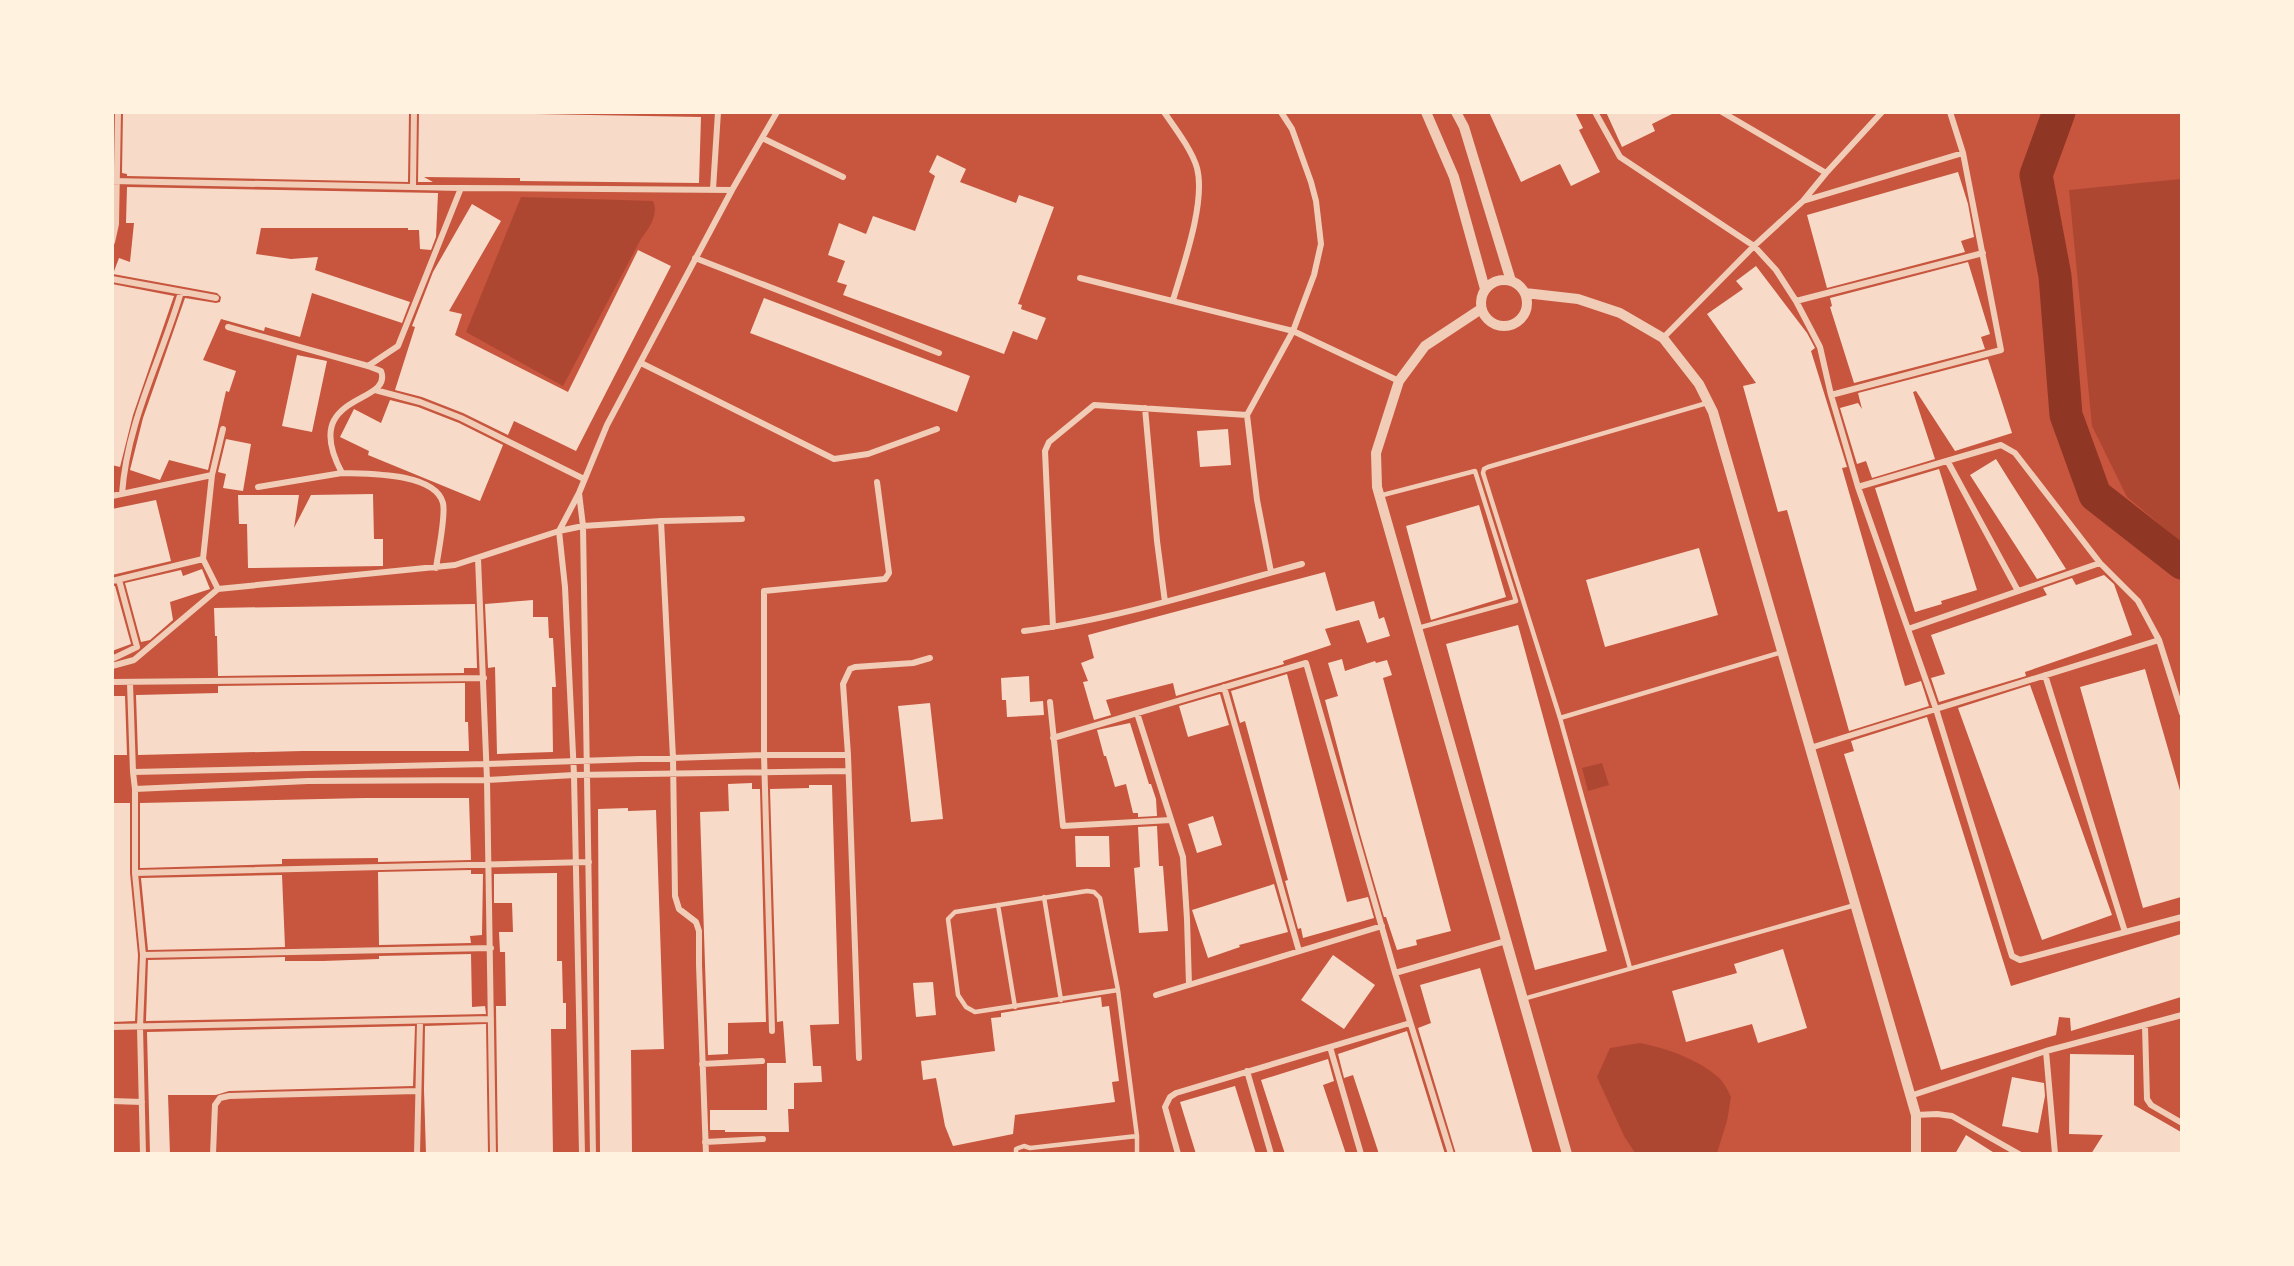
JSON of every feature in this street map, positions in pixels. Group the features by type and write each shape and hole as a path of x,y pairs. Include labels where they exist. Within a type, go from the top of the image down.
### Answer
{"street":[{"path":"112,242 116,225 118,112"},
{"path":"413,185 414,112"},
{"path":"713,189 718,112"},
{"path":"582,1154 574,864 574,776 565,587 559,531 579,493 607,425 642,363 695,258 777,112"},
{"path":"1164,112 1181,137 1197,168 1199,191 1193,228 1173,300"},
{"path":"1271,572 1257,500 1247,415 1293,332 1314,275 1321,244 1316,201 1311,182 1292,129 1281,112"},
{"path":"1426,112 1454,177 1485,289"},
{"path":"1456,112 1464,127 1511,281"},
{"path":"1595,112 1620,157 1754,246 1776,270 1796,301 1820,347 1831,395 1858,487 1936,709 2012,956 2017,960 2181,917"},
{"path":"1722,112 1826,173"},
{"path":"1663,338 1754,246 1803,201 1882,112"},
{"path":"1831,395 2001,350 1963,153 1950,112"},
{"path":"762,138 843,177"},
{"path":"1803,201 1963,153"},
{"path":"115,181 413,185 461,188 732,190"},
{"path":"368,366 398,346 461,188"},
{"path":"1796,301 1983,253"},
{"path":"695,258 939,353"},
{"path":"1080,278 1293,332 1399,381"},
{"path":"112,279 216,298"},
{"path":"1502,280 1519,285 1525,292 1528,302 1521,319 1509,326 1492,324 1481,309 1480,299 1485,289 1493,282 1502,280"},
{"path":"122,494 125,464 134,425 181,292"},
{"path":"1525,292 1578,299 1620,313 1663,338 1699,384 1713,412 1911,1095 1916,1114 1916,1154"},
{"path":"1481,309 1425,346 1399,381 1376,453 1377,487 1567,1154"},
{"path":"228,327 381,371 382,381 375,390 342,408 332,425 329,445 342,473"},
{"path":"642,363 834,459 868,454 937,429"},
{"path":"375,390 420,402 461,418 584,479"},
{"path":"1053,627 1046,446 1094,405 1247,415"},
{"path":"1145,408 1165,602"},
{"path":"218,589 203,559 212,476 223,429"},
{"path":"1858,487 2001,445 2015,453 2100,563 2138,601 2160,640 2181,713"},
{"path":"1948,462 2018,591"},
{"path":"258,487 342,473 390,474 434,490 443,503 436,568"},
{"path":"112,496 212,476"},
{"path":"772,1031 764,755 764,591 885,579 889,573 877,482"},
{"path":"579,493 583,526 588,761 593,1154"},
{"path":"112,666 134,660 218,589 436,568 478,558 559,531 583,526 742,519"},
{"path":"661,521 673,758 675,896 679,909 696,922 699,931 706,1154"},
{"path":"478,558 487,764 493,1154"},
{"path":"112,659 138,647 116,581 203,559"},
{"path":"1908,628 2100,563"},
{"path":"1024,632 1165,602 1302,564"},
{"path":"1810,748 2160,640"},
{"path":"858,1058 848,755 843,684 850,669 913,663 930,658"},
{"path":"1053,738 1306,663 1395,974 1451,1154"},
{"path":"2045,675 2125,932"},
{"path":"112,682 484,678"},
{"path":"130,683 135,789 135,873 143,954 140,1027 143,1154"},
{"path":"1224,687 1299,951"},
{"path":"1050,702 1063,826 1171,819"},
{"path":"1137,713 1183,857 1189,985"},
{"path":"133,772 764,755 848,755"},
{"path":"307,768 308,781"},
{"path":"135,789 308,781 487,780 765,771 848,771"},
{"path":"135,873 589,862"},
{"path":"1156,995 1382,926"},
{"path":"1395,974 1506,941"},
{"path":"143,954 491,948"},
{"path":"1911,1095 2046,1051 2181,1015"},
{"path":"2173,1018 2181,1023"},
{"path":"112,1027 491,1019"},
{"path":"417,1154 420,1022"},
{"path":"1178,1154 1165,1107 1170,1096 1410,1023"},
{"path":"2145,1026 2147,1099 2151,1105 2181,1123"},
{"path":"1330,1047 1361,1154"},
{"path":"2046,1051 2055,1154"},
{"path":"702,1064 762,1061"},
{"path":"1247,1071 1271,1154"},
{"path":"580,1080 591,1079"},
{"path":"213,1154 215,1105 220,1098 417,1091"},
{"path":"112,1101 142,1102"},
{"path":"1916,1114 1952,1116 2019,1154"},
{"path":"705,1142 763,1139"}],"lane":[{"path":"1379,496 1484,469 1708,402"},
{"path":"1484,469 1483,473 1560,718 1630,968"},
{"path":"1417,628 1516,601 1475,471"},
{"path":"1560,718 1782,652"},
{"path":"1118,990 975,1012 966,1007 958,994 948,919 955,912 1087,891 1094,892 1100,898 1118,990 1137,1136 1137,1154"},
{"path":"1044,897 1061,1000"},
{"path":"998,905 1015,1007"},
{"path":"1522,999 1855,905"},
{"path":"1016,1154 1016,1149 1024,1146 1030,1148 1137,1136"}],"shaded area":[{"path":"2182,179 2181,542 2127,497 2092,426 2069,190"},
{"path":"521,197 653,201 655,206 650,226 563,386 466,332"},
{"path":"1602,763 1609,785 1588,791 1582,768"},
{"path":"1640,1043 1671,1051 1691,1060 1710,1071 1724,1084 1731,1097 1727,1121 1717,1153 1635,1153 1624,1136 1597,1077 1610,1048"}],"building":[{"path":"123,112 409,112 408,182 127,176 122,173"},
{"path":"419,112 701,117 699,183 520,181 520,178 424,177 433,182 418,182"},
{"path":"1489,112 1575,112 1583,128 1579,130 1600,172 1571,186 1560,164 1521,182"},
{"path":"1606,112 1676,112 1652,124 1655,131 1622,147"},
{"path":"937,155 966,169 960,182 1016,203 1019,195 1054,207 1018,304 1022,305 1021,309 1046,318 1037,340 1013,331 1004,354 843,295 847,285 837,282 845,261 828,255 839,223 866,234 873,216 915,231 935,176 929,172"},
{"path":"1958,172 1968,204 1974,237 1961,241 1965,252 1827,288 1807,215"},
{"path":"127,187 438,193 436,237 431,250 420,249 419,230 408,230 408,228 261,228 256,254 291,259 318,257 315,270 410,302 402,323 312,293 300,337 265,327 264,331 221,319 203,360 236,371 229,392 226,391 208,470 169,460 160,480 130,470 143,418 185,298 216,303 220,302 221,297 217,293 113,274 119,258 130,262 134,223 126,223"},
{"path":"472,204 501,221 449,311 462,314 455,335 568,392 638,250 671,266 576,451 514,421 508,435 463,413 422,397 395,390 415,327 412,326 433,272"},
{"path":"1968,262 1990,334 1981,337 1985,349 1854,383 1830,307 1832,306 1830,298"},
{"path":"1756,266 1807,333 1815,348 1811,351 1847,467 1842,468 1905,686 1921,681 1929,706 1849,731 1787,510 1778,512 1743,386 1756,383 1707,314 1743,289 1736,281"},
{"path":"112,284 174,296 133,415 120,467 112,465"},
{"path":"764,298 970,376 957,412 750,333"},
{"path":"297,355 327,361 312,432 282,426"},
{"path":"1988,359 2012,433 1955,451 1916,391 1913,392 1935,459 1872,478 1866,461 1857,464 1840,408 1858,403 1862,409 1858,393"},
{"path":"390,400 418,407 459,423 503,445 480,501 368,455 369,451 340,437 354,409 381,423"},
{"path":"1228,429 1231,465 1200,467 1197,431"},
{"path":"226,439 251,444 243,491 223,488 226,474 218,472"},
{"path":"1996,459 2066,569 2037,579 1970,475"},
{"path":"1939,469 1977,590 1915,612 1875,488"},
{"path":"373,494 374,539 383,539 383,566 248,568 247,524 239,524 238,495 299,495 294,528 311,495"},
{"path":"156,500 171,561 112,575 112,509"},
{"path":"1479,505 1506,597 1431,620 1406,526"},
{"path":"1699,548 1718,615 1605,647 1586,580"},
{"path":"202,569 210,589 170,602 173,620 150,640 141,642 125,583 181,570 183,576"},
{"path":"1325,572 1336,611 1374,601 1379,619 1384,617 1390,636 1367,643 1359,620 1325,629 1331,645 1283,661 1284,664 1176,696 1173,683 1106,700 1111,715 1094,720 1083,682 1088,681 1081,663 1094,658 1088,635"},
{"path":"2104,575 2114,584 2132,635 2025,672 2026,676 1939,702 1931,678 1945,674 1931,635 2047,595 2043,588 2072,578 2076,585"},
{"path":"112,586 115,586 131,644 112,651"},
{"path":"533,600 533,617 548,617 549,638 553,638 556,687 552,687 553,752 497,754 495,667 488,668 485,604"},
{"path":"475,604 477,668 464,668 464,673 218,676 214,608"},
{"path":"1518,625 1607,951 1535,970 1446,644"},
{"path":"1342,659 1345,671 1375,661 1376,663 1387,660 1392,675 1383,678 1451,931 1416,940 1417,945 1397,950 1386,917 1384,917 1360,834 1325,700 1338,696 1328,663"},
{"path":"2145,669 2181,794 2181,897 2143,908 2080,687"},
{"path":"1287,674 1347,902 1368,897 1374,918 1303,938 1301,928 1298,929 1285,881 1288,880 1245,721 1240,723 1231,691"},
{"path":"1029,676 1030,702 1043,701 1044,715 1007,717 1006,700 1002,700 1001,678"},
{"path":"465,683 465,722 468,722 469,751 302,751 138,755 136,695 218,693 218,686"},
{"path":"2030,685 2112,915 2042,940 1958,708"},
{"path":"1220,694 1229,725 1188,737 1179,706"},
{"path":"112,696 125,696 127,755 112,755"},
{"path":"930,703 943,819 911,822 898,706"},
{"path":"1927,717 2011,986 2181,934 2181,997 2071,1031 2070,1018 2059,1017 2056,1035 1941,1070 1844,754 1854,751 1851,741"},
{"path":"1130,723 1156,799 1157,816 1138,817 1138,813 1133,813 1126,784 1115,787 1106,756 1104,756 1097,730"},
{"path":"752,783 752,789 760,789 766,1022 728,1023 728,1054 708,1055 700,812 729,811 728,784"},
{"path":"809,785 832,785 839,1024 810,1025 813,1066 821,1066 822,1082 794,1083 794,1109 788,1109 789,1132 710,1130 710,1110 767,1110 767,1063 786,1063 783,1021 777,1022 770,789 809,788"},
{"path":"469,798 471,860 378,862 378,858 282,859 282,864 140,868 140,803"},
{"path":"112,803 130,803 130,873 138,955 135,1021 112,1022"},
{"path":"628,808 628,811 656,810 664,1049 631,1050 632,1154 600,1154 598,809"},
{"path":"1213,816 1222,845 1197,853 1188,824"},
{"path":"1157,826 1159,866 1163,866 1168,931 1139,933 1134,868 1140,867 1138,827"},
{"path":"1075,836 1109,836 1110,867 1076,867"},
{"path":"471,870 471,874 483,874 482,935 470,936 471,943 379,945 378,872"},
{"path":"557,873 557,961 562,961 566,1029 551,1029 553,1154 498,1154 496,1006 506,1006 505,952 500,952 499,932 513,932 512,903 494,903 494,874"},
{"path":"282,875 285,947 148,950 141,878"},
{"path":"1274,884 1288,932 1239,945 1240,947 1208,958 1192,910"},
{"path":"1783,949 1807,1028 1758,1043 1752,1024 1686,1042 1672,991 1737,973 1734,964"},
{"path":"471,954 472,1007 485,1006 486,1014 146,1021 148,960 285,957 285,961 323,961 379,959 379,956"},
{"path":"1333,955 1375,985 1344,1029 1301,1000"},
{"path":"1480,968 1533,1154 1456,1154 1418,1028 1431,1023 1420,985"},
{"path":"933,982 936,1015 916,1017 913,983"},
{"path":"1101,997 1102,1007 1109,1006 1119,1081 1112,1082 1115,1102 1015,1115 1013,1134 953,1146 945,1126 936,1078 923,1080 921,1061 995,1051 991,1018 1001,1017 1001,1013"},
{"path":"486,1024 488,1154 426,1154 425,1026"},
{"path":"415,1026 413,1086 168,1095 170,1154 150,1154 147,1032"},
{"path":"1407,1031 1445,1154 1379,1154 1353,1075 1344,1078 1338,1054"},
{"path":"2070,1054 2134,1055 2134,1105 2181,1132 2181,1154 2091,1154 2103,1135 2069,1134"},
{"path":"1328,1059 1334,1081 1323,1085 1346,1154 1285,1154 1261,1080"},
{"path":"2012,1077 2044,1083 2045,1096 2038,1133 2002,1126"},
{"path":"1235,1086 1256,1154 1196,1154 1180,1102"},
{"path":"1966,1135 1996,1154 1955,1154"}],"waterway":[{"path":"2059,112 2036,175 2055,276 2066,415 2095,495 2182,563"}]}
